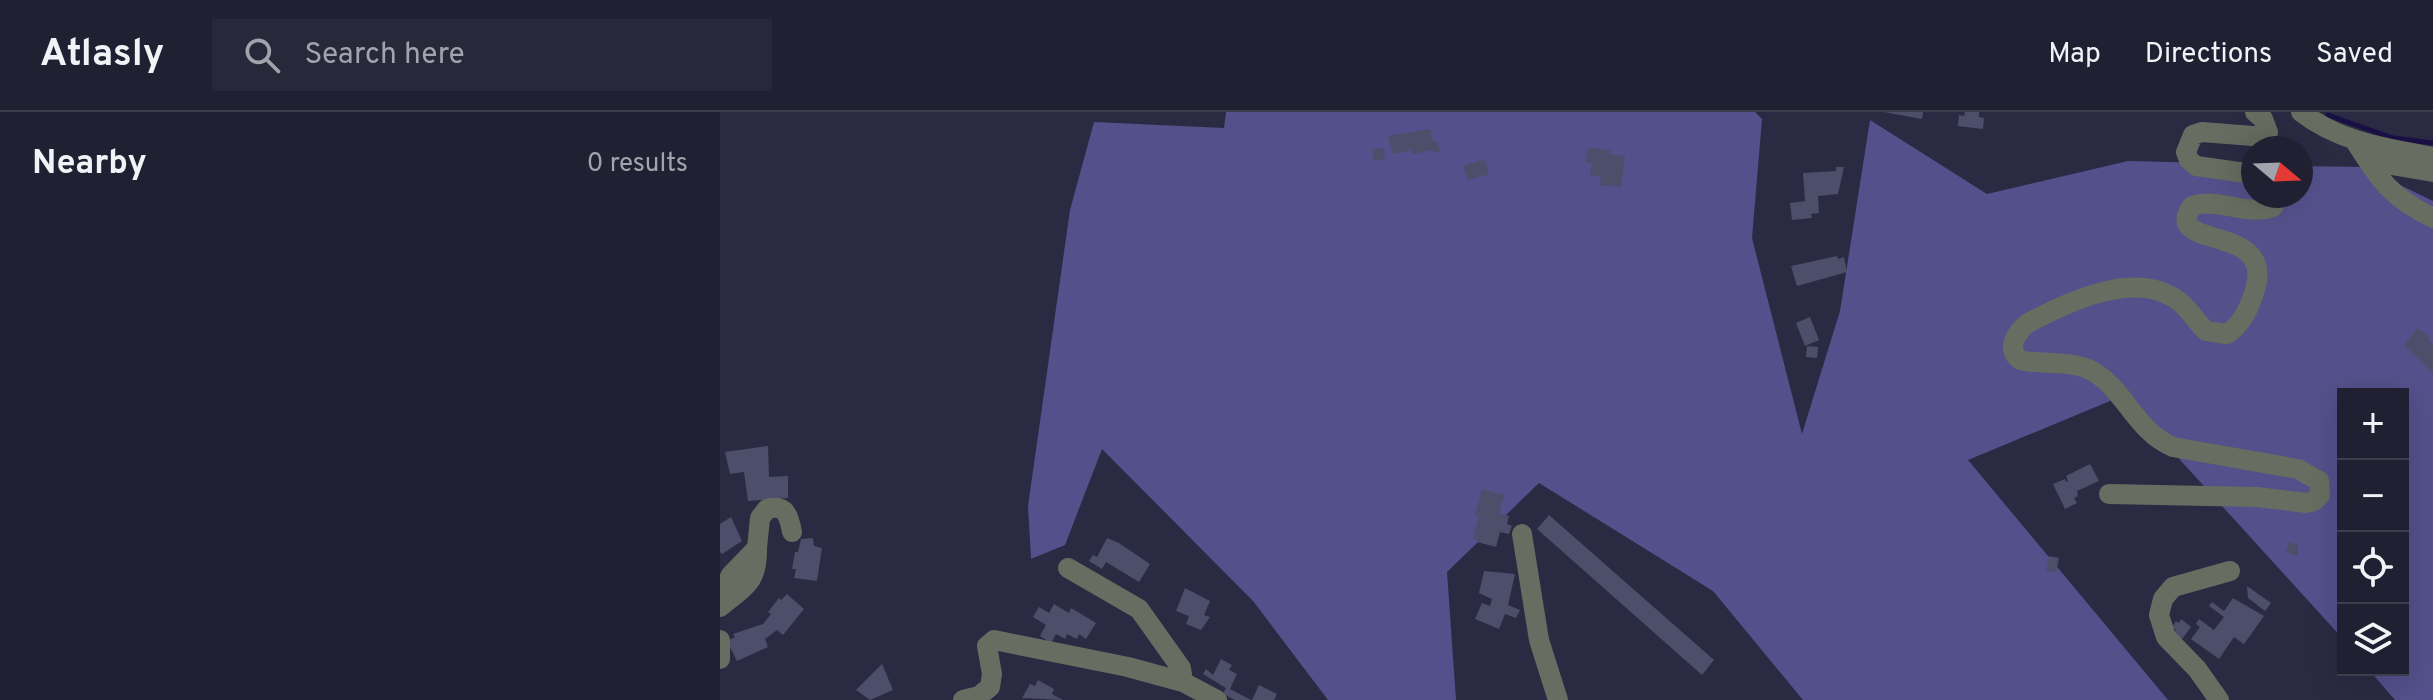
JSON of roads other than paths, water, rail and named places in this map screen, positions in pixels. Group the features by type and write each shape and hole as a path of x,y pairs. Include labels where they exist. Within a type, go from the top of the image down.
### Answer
{"street":[{"path":"2255,112 2267,126 2266,136"},
{"path":"2312,116 2355,141 2433,157"},
{"path":"2241,172 2196,166 2186,152 2193,135 2202,132 2252,136"},
{"path":"2355,141 2382,183 2407,205 2433,218"},
{"path":"2368,161 2433,172"},
{"path":"2109,494 2257,497 2306,503 2320,495 2319,481 2298,469 2185,449 2156,440 2106,380 2091,370 2056,361 2028,362 2020,360 2013,351 2018,330 2098,291 2153,290 2180,302 2206,331 2227,334 2236,328 2244,316 2255,291 2259,270 2254,257 2237,245 2195,233 2187,225 2187,214 2192,206 2212,202 2241,206"},
{"path":"720,607 738,595 752,578 757,564 760,518 767,509 776,506 784,509 790,516 792,532"},
{"path":"1522,534 1539,640 1558,700"},
{"path":"720,596 731,575 757,548"},
{"path":"1068,568 1139,609 1181,668 1183,682"},
{"path":"2219,700 2197,669 2166,637 2159,615 2163,599 2173,587 2230,571"},
{"path":"720,640 720,659"},
{"path":"963,700 979,696 990,687 992,674 987,646 994,640 1128,667 1183,682 1217,700"}],"waterway":[{"path":"2328,115 2393,138 2433,143"}]}
